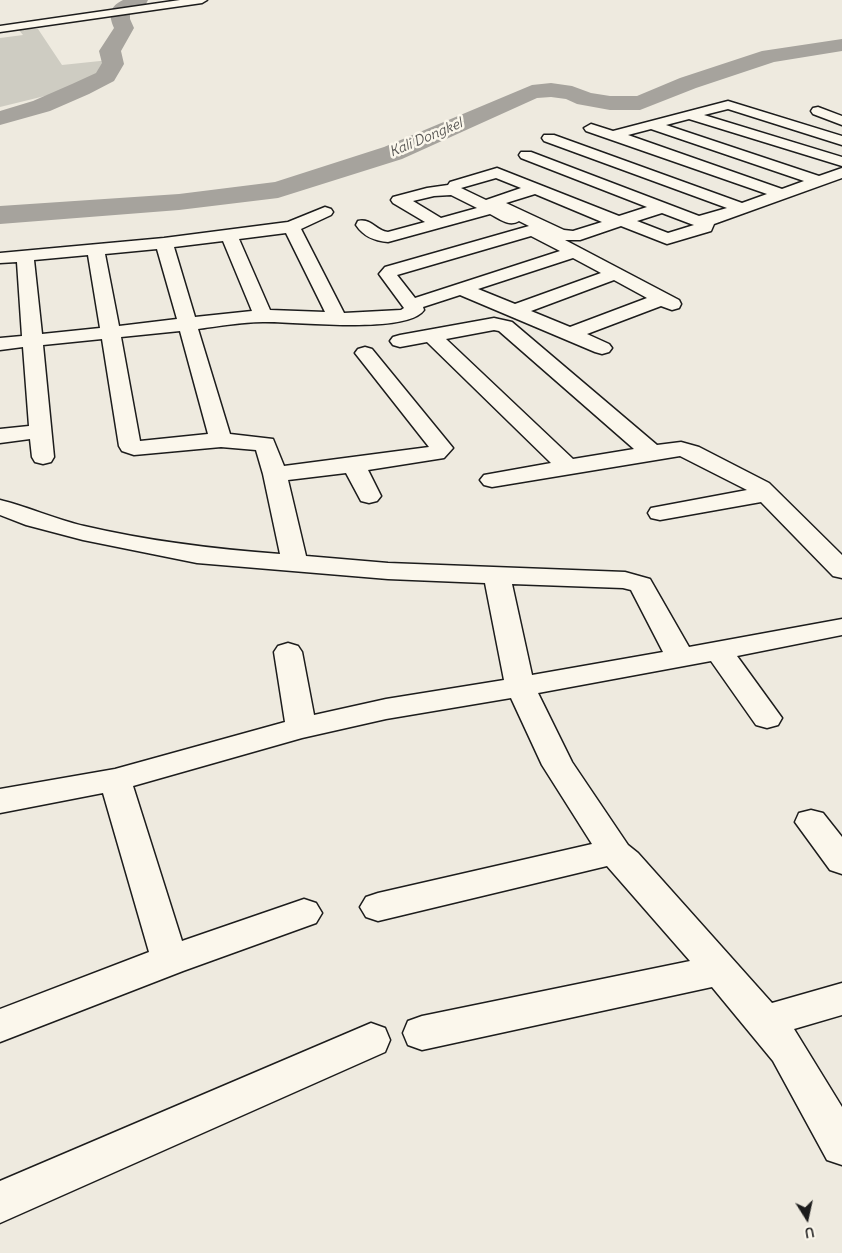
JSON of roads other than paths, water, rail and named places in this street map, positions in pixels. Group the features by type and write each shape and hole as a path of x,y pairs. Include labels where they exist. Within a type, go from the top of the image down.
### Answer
{"street":[{"path":"0,29 202,0"},
{"path":"31,25 55,11"},
{"path":"613,135 730,105 842,141"},
{"path":"818,111 842,121"},
{"path":"689,115 842,162"},
{"path":"651,125 819,181"},
{"path":"591,128 781,194"},
{"path":"550,138 741,208"},
{"path":"455,185 497,173 667,239 705,227 706,225 526,155"},
{"path":"701,222 842,173"},
{"path":"438,223 399,200 438,190 449,189 455,191 667,301 570,334"},
{"path":"536,189 492,202 561,235 574,236 662,208"},
{"path":"364,225 378,236 388,237 492,209"},
{"path":"0,258 164,243 292,227 325,212"},
{"path":"292,227 337,318"},
{"path":"0,344 263,316 363,320 412,314 415,310 393,283 388,274 391,271 533,230"},
{"path":"229,235 263,316"},
{"path":"164,243 221,440"},
{"path":"96,249 130,446 137,448 221,440 266,444 275,474 294,562"},
{"path":"411,304 574,252"},
{"path":"26,256 43,457"},
{"path":"514,311 615,274"},
{"path":"461,289 602,348"},
{"path":"400,341 494,324 505,326 652,454"},
{"path":"431,335 568,467"},
{"path":"275,474 354,465 436,452 442,448 365,353"},
{"path":"0,436 41,431"},
{"path":"492,480 681,449 691,452 761,488 842,570"},
{"path":"354,465 369,496"},
{"path":"660,512 766,494"},
{"path":"0,507 35,520 112,540 197,555 388,571 625,580 641,585 680,657"},
{"path":"497,575 520,686 558,765 616,854 657,895 787,1050 842,1146"},
{"path":"0,801 115,780 301,728 386,709 842,627"},
{"path":"718,650 768,718"},
{"path":"288,652 301,728"},
{"path":"115,780 170,960"},
{"path":"811,822 842,861"},
{"path":"378,907 606,853 616,854"},
{"path":"0,1026 170,960 304,913"},
{"path":"422,1033 721,970"},
{"path":"765,1022 842,999"},
{"path":"0,1202 371,1040"}],"waterway":[{"path":"0,118 28,111 54,101 106,76 107,71 113,64 110,51 124,28 120,19 121,8 139,0"},
{"name":"Kali Dongkel","path":"0,215 179,202 278,190 393,153 532,92 551,90 572,93 585,99 610,103 640,103 688,83 770,56 842,45"}]}
